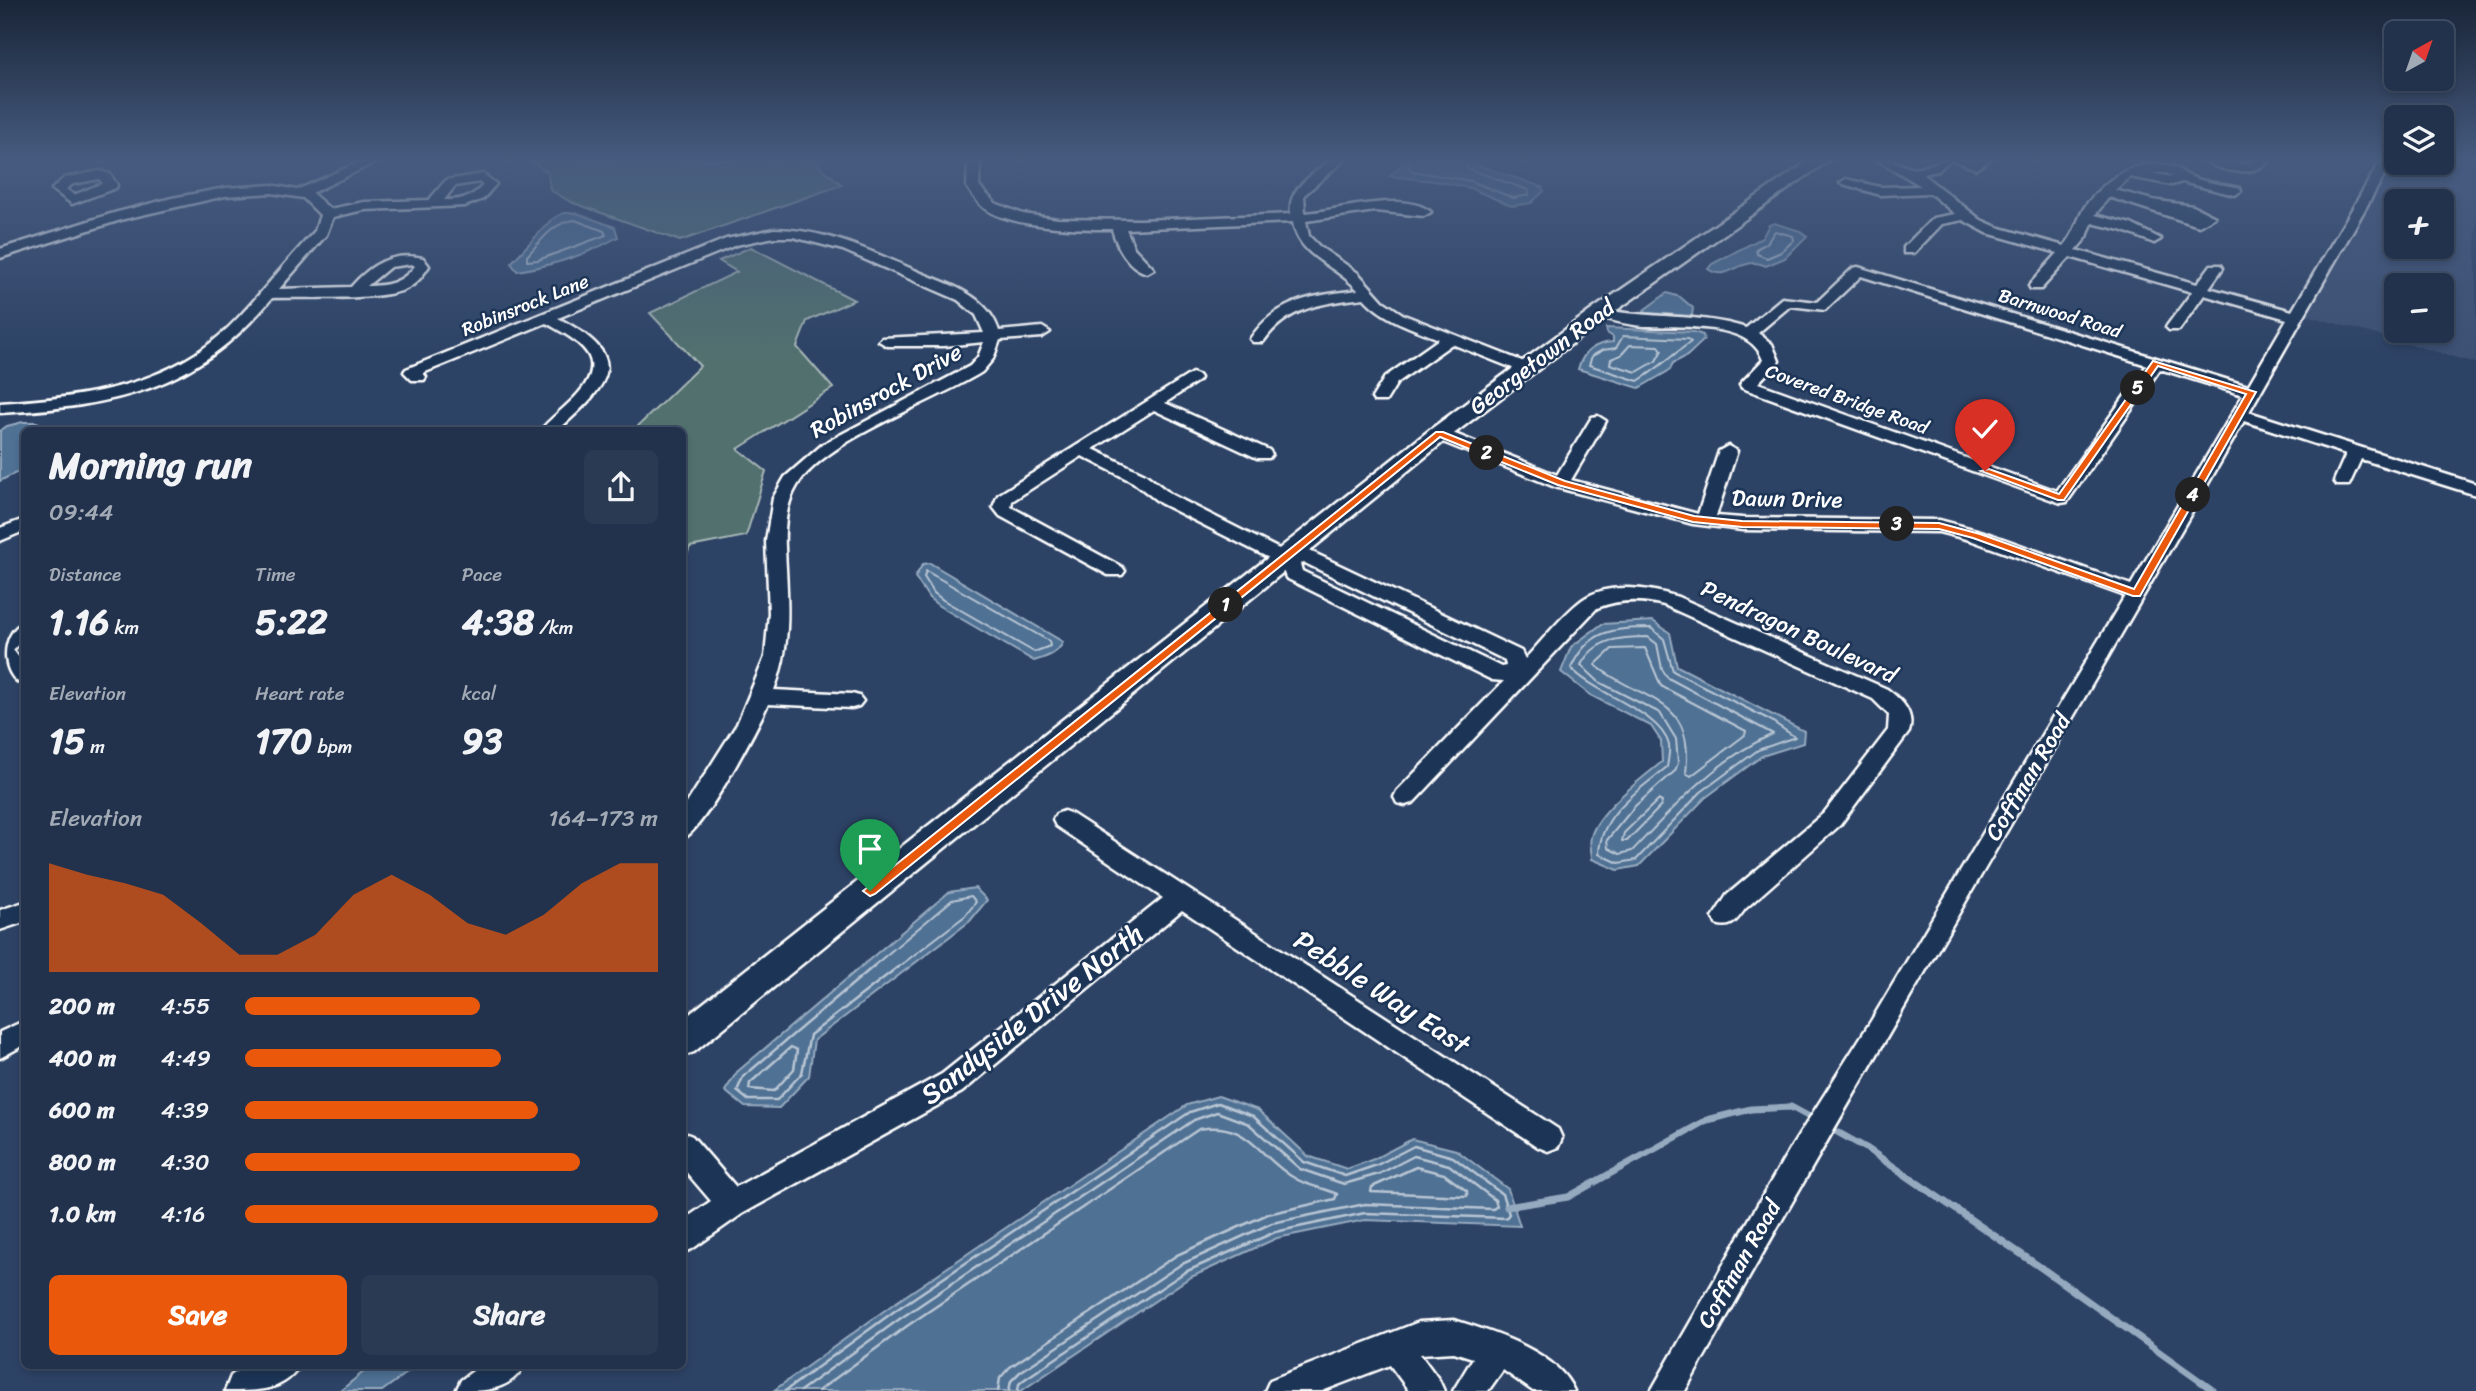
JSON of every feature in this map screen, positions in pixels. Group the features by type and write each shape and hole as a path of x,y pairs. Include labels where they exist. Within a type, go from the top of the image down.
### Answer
{"main road":[{"name":"Georgetown Road","path":"686,1038 1287,560 1439,433 1600,313 1727,225"},
{"path":"246,1391 274,1369"}],"street":[{"path":"0,254 93,225"},
{"path":"0,408 83,400 131,388 174,371 220,344 321,232 323,225"},
{"path":"1118,225 1124,245 1147,269"},
{"path":"1301,225 1302,237 1315,250 1353,276 1378,304 1399,318 1526,368"},
{"path":"1909,250 1934,225"},
{"path":"1981,225 2066,252 2295,317"},
{"path":"2036,286 2081,235 2084,225"},
{"path":"2118,225 2154,239"},
{"name":"Coffman Road","path":"1667,1391 1795,1167 1880,1029 2349,225"},
{"name":"Robinsrock Lane","path":"418,377 412,372 730,242 780,232 811,233 831,239 963,297 984,314 992,338"},
{"path":"2174,327 2216,268"},
{"name":"Barnwood Road","path":"1748,334 1787,300 1820,307 1858,271 2251,392"},
{"path":"265,295 355,291"},
{"path":"1258,339 1269,323 1290,309 1311,302 1367,293"},
{"name":"Covered Bridge Road","path":"1600,313 1640,321 1723,327 1748,334 1766,347 1770,361 1748,385 2061,498 2156,363"},
{"path":"546,317 590,344 596,351 601,367 589,392 552,427"},
{"path":"887,341 927,342 1042,332"},
{"name":"Robinsrock Drive","path":"686,824 724,768 774,660 779,632 776,517 788,486 803,468 829,449 973,372 989,355 992,338"},
{"path":"1380,398 1391,380 1451,338"},
{"path":"1115,571 1006,512 1002,504 1009,494 1192,378"},
{"path":"1152,403 1263,454"},
{"path":"2239,414 2476,490"},
{"path":"1561,483 1598,421"},
{"name":"Dawn Drive","path":"1439,433 1561,483 1705,521 1742,524 1939,526 1977,536 2136,593"},
{"path":"1080,449 1139,478 1166,499 1287,560 1293,574 1499,675 1520,673"},
{"path":"1705,521 1728,451"},
{"path":"2343,481 2356,452"},
{"path":"0,535 21,526"},
{"name":"Pendragon Boulevard","path":"1520,673 1590,604 1613,595 1634,594 1671,601 1874,691 1895,706 1900,715 1900,728 1832,818 1736,902 1725,917"},
{"path":"21,631 11,637 3,651 21,674"},
{"path":"1405,797 1520,673"},
{"path":"759,696 852,701"},
{"name":"Pebble Way East","path":"1064,820 1548,1138"},
{"name":"Sandyside Drive North","path":"686,1236 732,1204 952,1083 1181,897"},
{"path":"0,920 21,913"},
{"path":"0,1046 21,1034"},
{"path":"686,1150 732,1204"},
{"path":"1281,1391 1419,1338 1454,1336 1498,1350 1532,1369 1558,1391"},
{"path":"1396,1347 1428,1391"},
{"path":"1469,1391 1498,1350"},
{"path":"472,1391 502,1369"}],"shaded area":[{"path":"2356,225 2384,225 2384,259 2454,259 2454,225 2476,225 2476,363 2405,343 2454,343 2454,273 2384,273 2384,337 2306,315"}],"green space":[{"path":"635,225 727,225 680,241"},
{"path":"751,247 854,300 807,321 797,347 833,388 738,449 766,471 746,536 690,547 686,557 686,427 637,427 700,366 650,313 737,272 719,261"}],"water":[{"path":"546,225 609,225 615,227 618,237 594,249 543,266 517,271 511,263"},
{"path":"1769,225 1780,225 1807,236 1785,258 1766,266 1749,264 1722,273 1708,269 1712,264 1762,238"},
{"path":"1667,293 1680,297 1693,308 1692,316 1649,313 1644,310"},
{"path":"1606,328 1694,332 1703,335 1704,340 1687,356 1673,363 1670,370 1639,388 1578,369 1583,357 1591,349 1613,342 1613,337 1607,333"},
{"path":"37,422 45,427 21,427 21,470 0,481 0,431 7,426"},
{"path":"930,563 1063,642 1061,646 1051,654 1034,661 939,606 929,598 915,577 923,564"},
{"path":"1653,621 1670,633 1677,666 1804,731 1803,743 1762,756 1705,798 1639,866 1618,870 1592,859 1591,837 1595,827 1611,807 1662,762 1661,741 1651,726 1590,695 1561,672 1571,647 1602,624"},
{"path":"975,888 987,900 970,921 814,1040 809,1076 779,1108 745,1107 725,1091 737,1072 949,892"},
{"path":"1218,1096 1258,1110 1308,1156 1347,1169 1374,1159 1412,1139 1456,1150 1508,1189 1520,1226 1365,1220 1277,1238 1189,1278 1021,1391 773,1391 892,1305 1187,1105"},
{"path":"367,1369 412,1369 382,1391 340,1391"}],"waterway":[{"path":"1507,1207 1568,1197 1707,1120 1751,1109 1791,1107 1815,1120"},
{"path":"1830,1128 1866,1148 2043,1269 2214,1391"}],"route":[{"path":"870,891 1439,433 1561,483 1693,519 1742,524 1914,524 1951,528 2136,593 2251,392 2156,363 2061,498 1985,471"}]}
